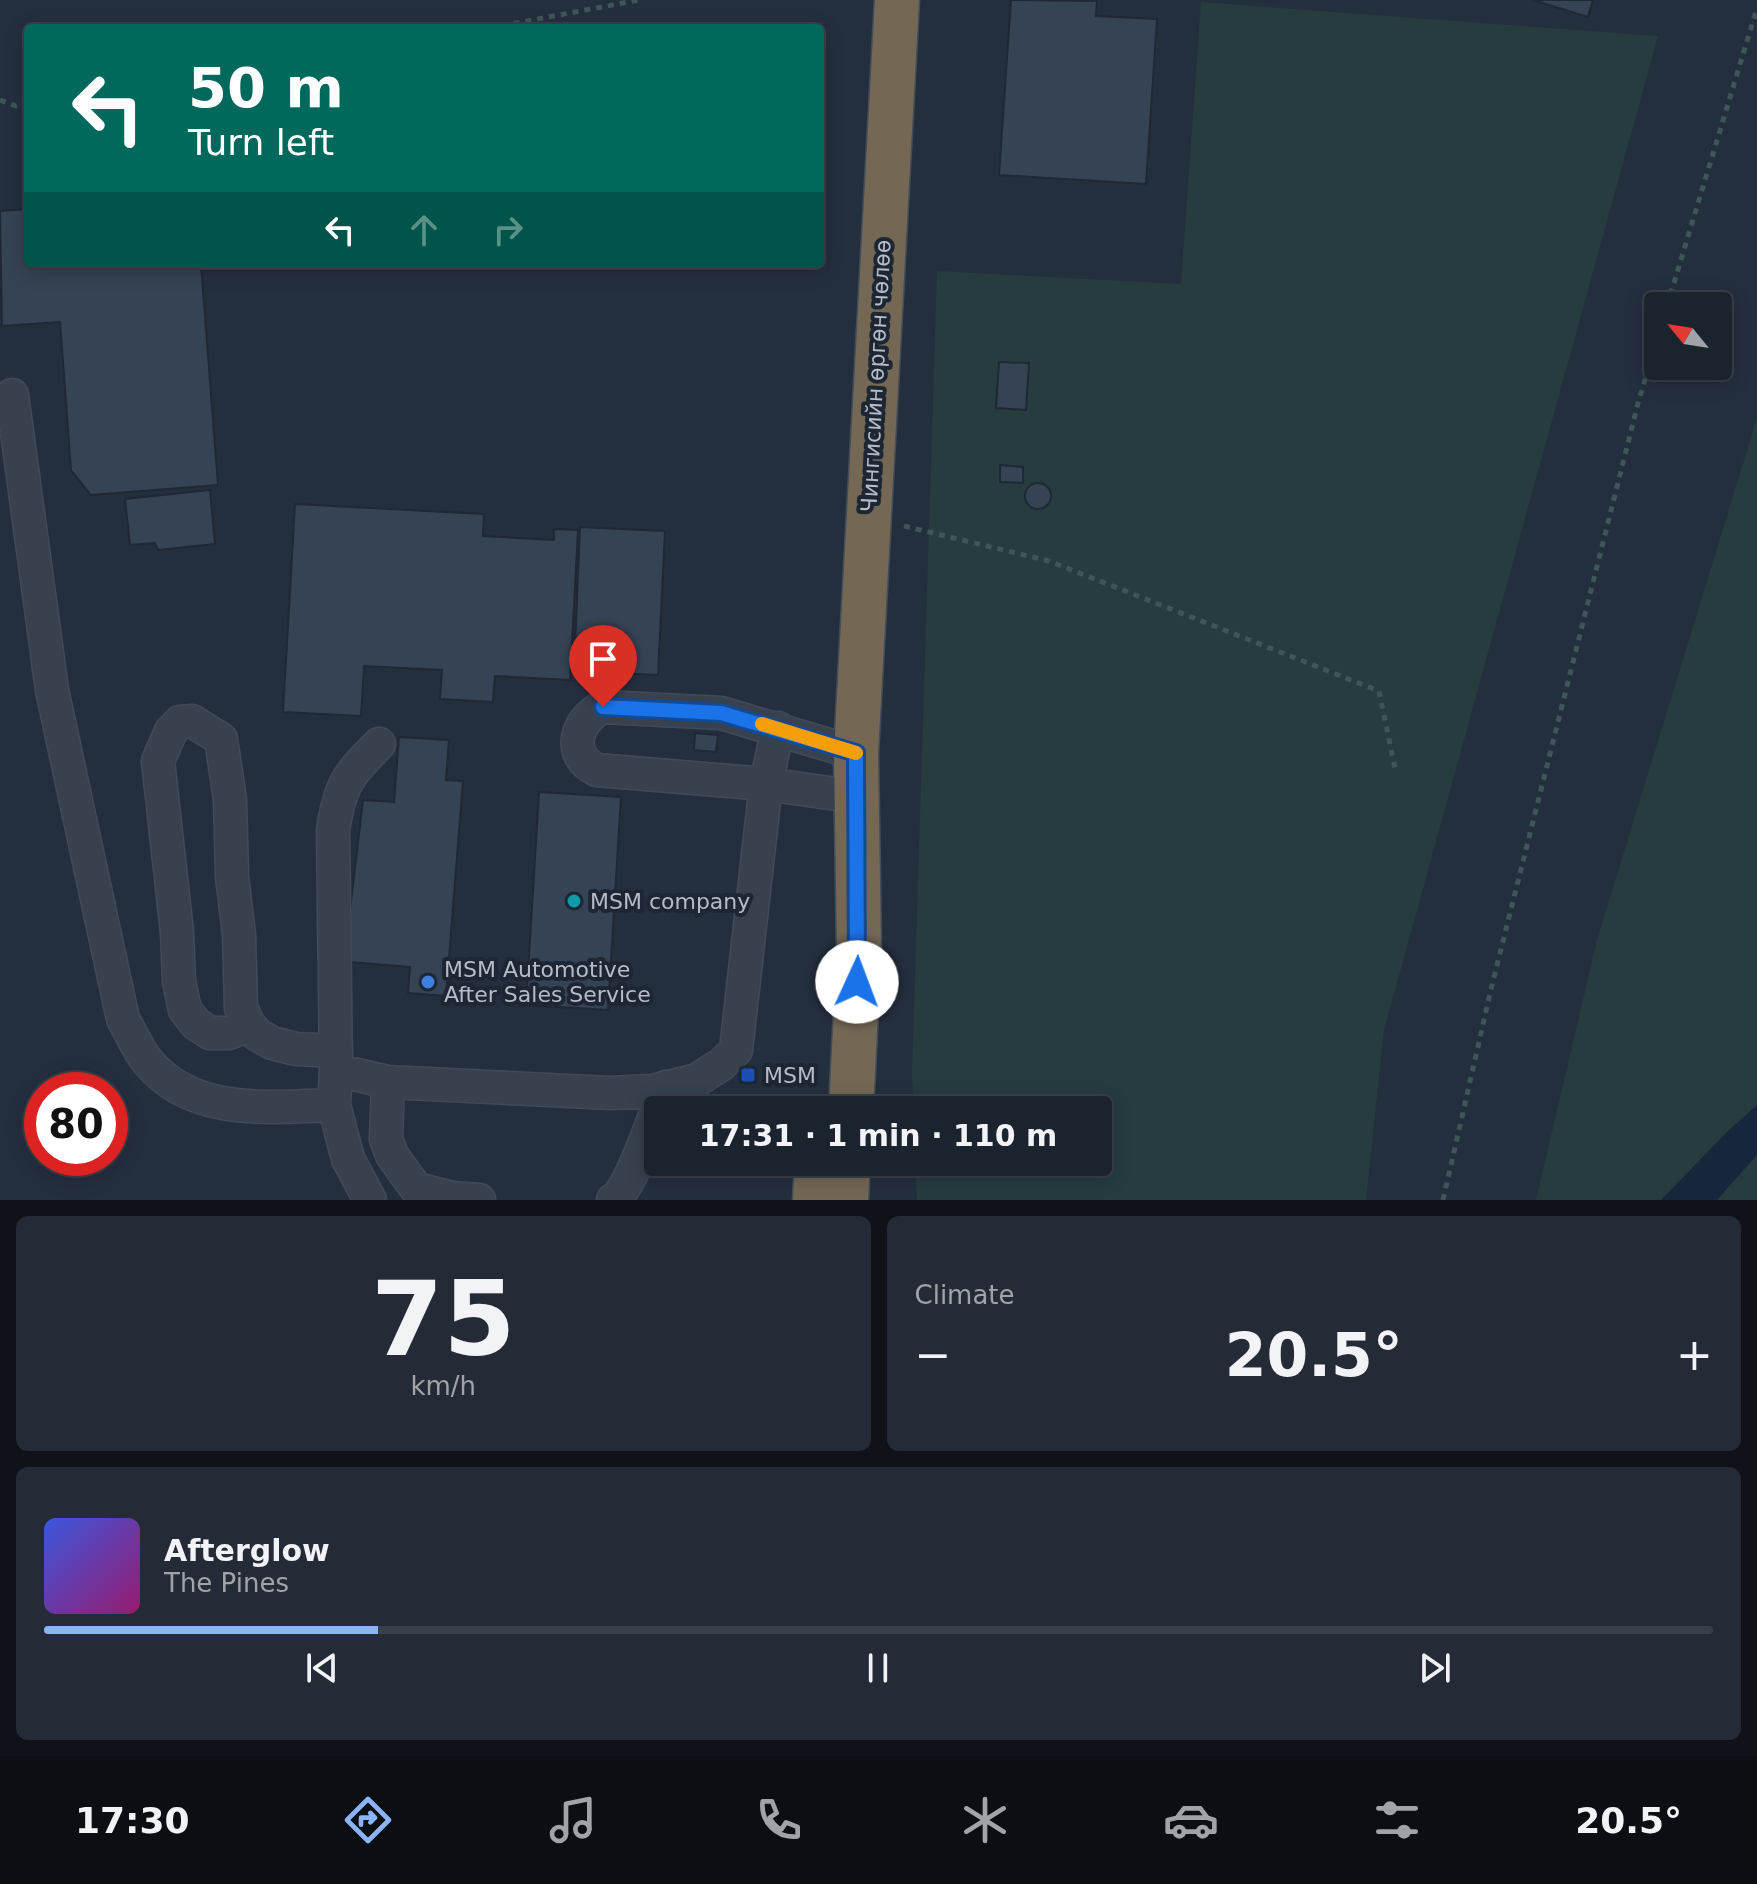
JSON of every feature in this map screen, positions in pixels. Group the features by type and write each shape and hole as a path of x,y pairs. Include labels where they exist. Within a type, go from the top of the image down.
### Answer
{"highway":[{"name":"Чингисийн өргөн чөлөө","path":"852,1096 859,951 856,753 897,0"},
{"name":"Чингисийн өргөн чөлөө","path":"821,1096 830,954 856,753"},
{"path":"859,951 859,1096"},
{"path":"815,1200 816,1176"},
{"path":"846,1200 847,1176"},
{"path":"859,1176 859,1200"}],"lane":[{"path":"12,395 52,690 123,1019 146,1061 166,1080 200,1098 260,1107 334,1105"},
{"path":"850,796 766,784 597,770 583,764 577,752 583,722 603,707 721,713 856,753"},
{"path":"249,1025 229,1033 210,1033 196,1024 185,1010 179,982 177,932 158,761 171,731 180,722 192,721 221,739 230,800 241,1008 258,1035 272,1043 336,1061 388,1082 610,1093 697,1080 722,1064 736,1050 766,784 778,728"},
{"path":"370,1200 348,1159 334,1105 333,830 339,794 353,770 379,744"},
{"path":"388,1082 386,1139 392,1155 409,1179 417,1189 452,1198 479,1200"},
{"path":"613,1200 621,1194 631,1175 666,1087"}],"path":[{"path":"511,24 639,0"},
{"path":"1671,292 1757,8"},
{"path":"0,100 16,106 24,105"},
{"path":"1443,1200 1492,985 1645,380"},
{"path":"869,517 1049,561 1379,691 1396,773"}],"green space":[{"path":"1201,2 1658,36 1384,1030 1366,1200 917,1200 916,1176 1112,1176 1112,1096 913,1096 937,271 1181,284"},
{"path":"1757,418 1757,1200 1536,1200 1597,940"}],"water":[{"path":"1757,1105 1757,1155 1717,1200 1661,1200 1728,1131"}],"building":[{"path":"1011,0 1097,1 1096,16 1157,19 1146,184 999,175"},
{"path":"1533,0 1593,0 1588,17"},
{"path":"24,209 24,268 201,268 218,485 91,495 71,470 60,322 2,326 0,211"},
{"path":"999,362 1029,363 1026,410 996,408"},
{"path":"1000,465 1023,467 1023,483 1000,482"},
{"path":"1038,483 1047,487 1051,496 1047,505 1038,509 1029,505 1025,496 1029,487"},
{"path":"210,490 215,544 158,550 155,543 130,545 125,499"},
{"path":"295,504 484,514 483,536 554,540 554,529 578,530 570,680 495,676 493,702 440,699 442,670 364,666 361,716 283,712"},
{"path":"580,527 665,531 658,675 574,671"},
{"path":"695,733 718,735 716,752 694,750"},
{"path":"399,737 449,740 446,780 463,781 446,996 408,993 410,967 350,962 348,927 363,800 394,802"},
{"name":"MSM company","path":"539,792 621,797 608,1010 526,1005"}],"slow traffic":[{"path":"762,724 856,753"}],"place":[{"name":"MSM company","path":"574,901"},
{"name":"MSM Automotive After Sales Service","path":"428,982"},
{"name":"MSM","path":"748,1075"}],"route":[{"path":"603,707 721,713 856,753 857,982"}]}
